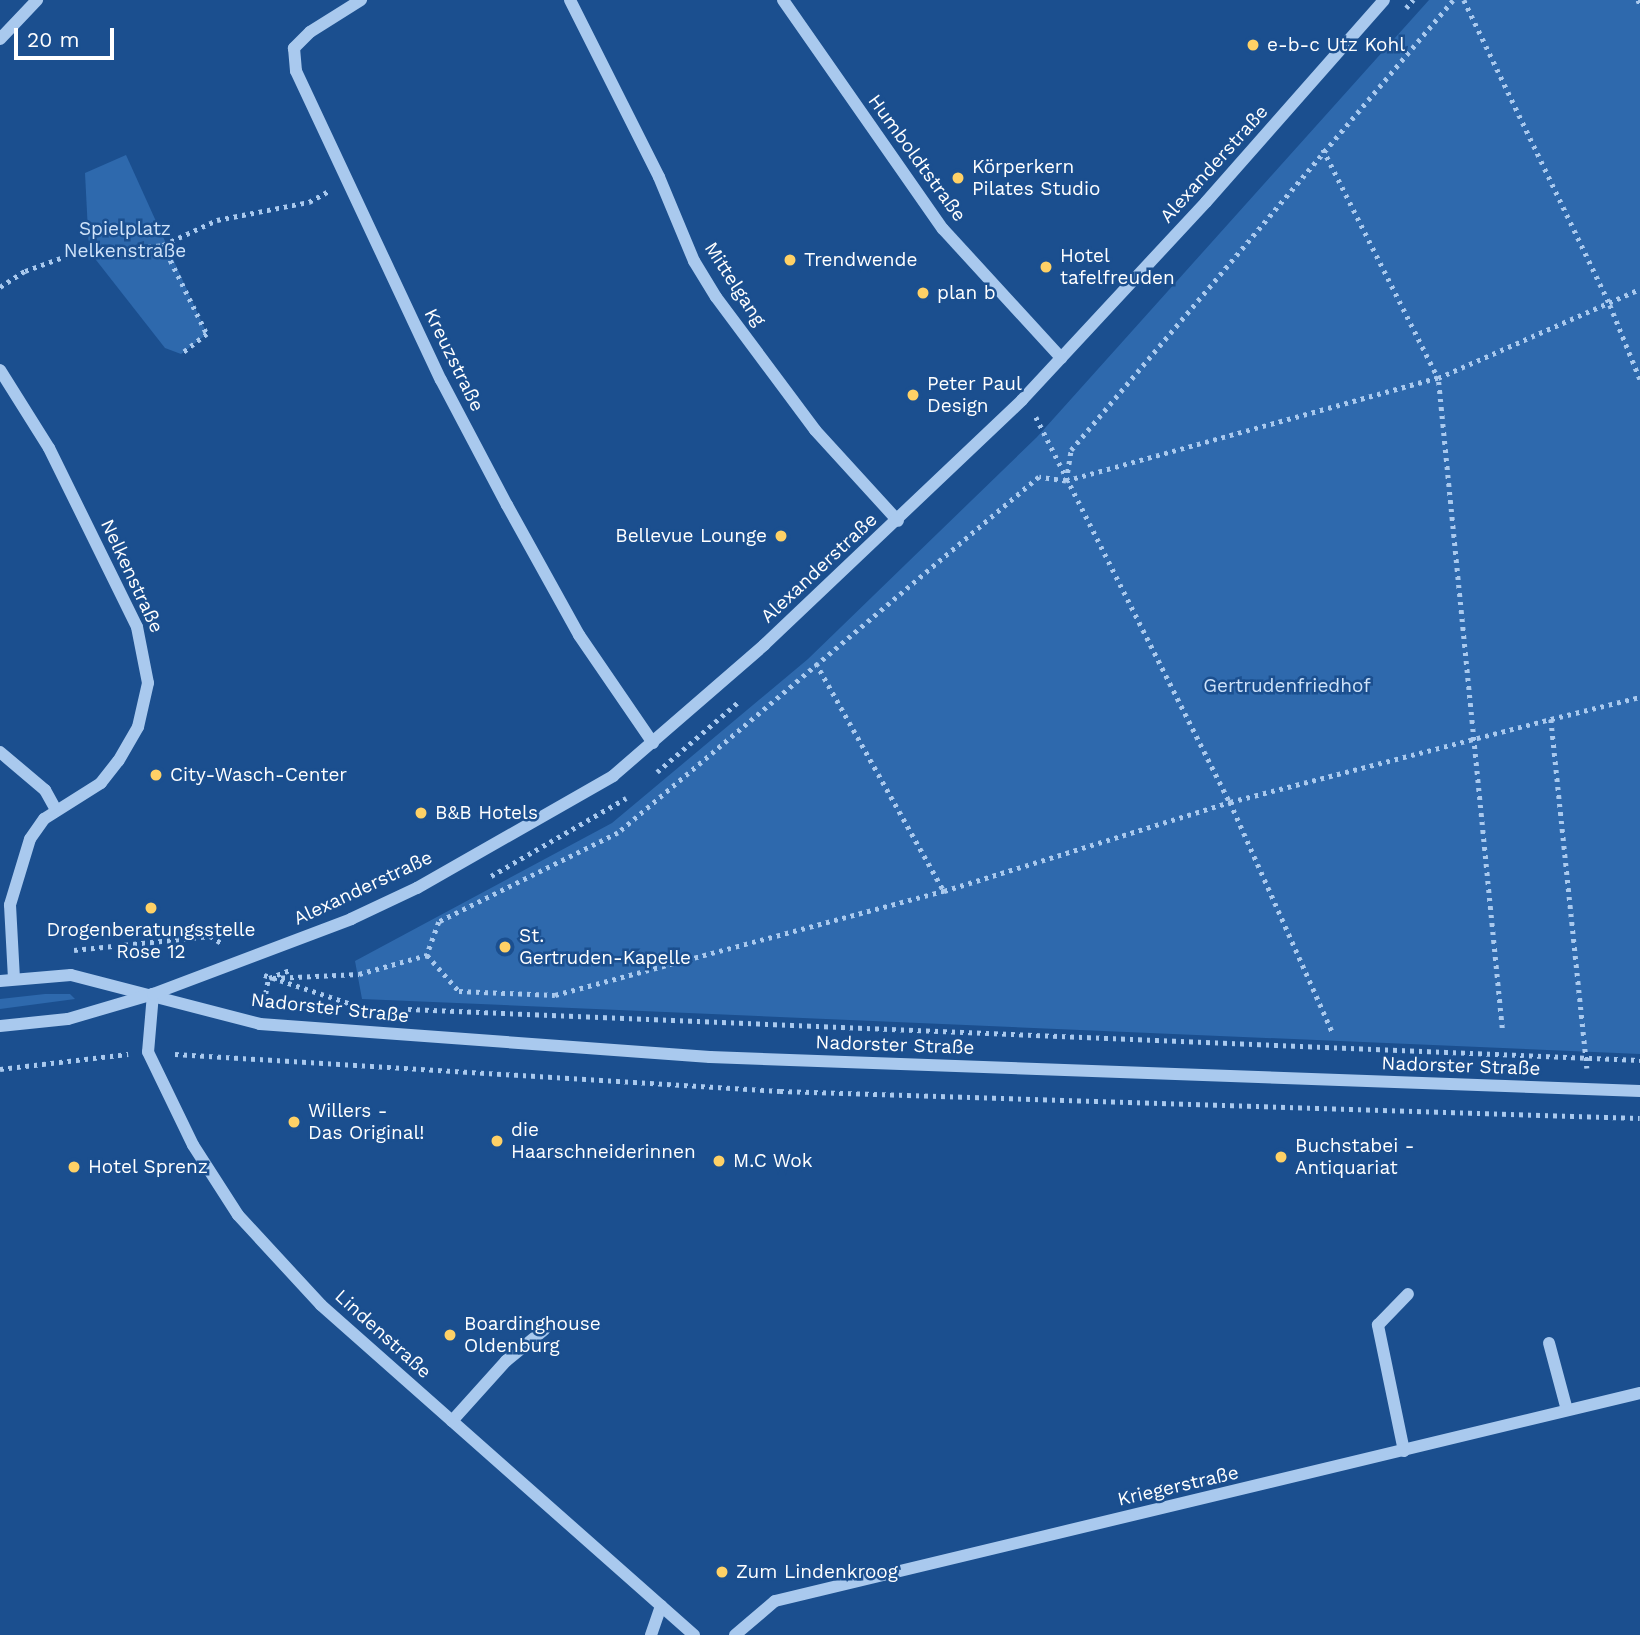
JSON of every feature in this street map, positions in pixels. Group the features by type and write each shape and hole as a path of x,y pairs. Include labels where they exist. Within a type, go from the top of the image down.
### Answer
{"street":[{"path":"0,39 37,0"},
{"name":"Kreuzstraße","path":"361,0 310,32 294,48 296,71 440,380 506,505 630,716 653,743"},
{"name":"Mittelgang","path":"570,0 659,177 694,261 716,297 815,430 898,521"},
{"name":"Humboldtstraße","path":"783,0 943,229 1061,358"},
{"name":"Alexanderstraße","path":"0,1026 68,1019 153,994 351,919 417,888 559,810 613,776 898,521 1022,400 1384,0"},
{"name":"Nelkenstraße","path":"0,370 49,448 137,627 146,653 144,706 129,745 101,783 56,810 37,827 17,873 10,905 14,979"},
{"path":"0,752 45,790 56,810"},
{"name":"Nadorster Straße","path":"0,981 71,975 153,994 260,1024 710,1057 1640,1091"},
{"name":"Lindenstraße","path":"153,994 148,1052 193,1145 226,1200 321,1305 694,1635"},
{"path":"1404,1451 1378,1325 1408,1294"},
{"path":"452,1421 506,1361 545,1329"},
{"path":"1549,1343 1567,1410"},
{"name":"Kriegerstraße","path":"735,1635 775,1601 1640,1392"},
{"path":"651,1635 661,1606"}],"path":[{"path":"1066,481 1071,450 1323,149 1452,0"},
{"path":"1464,0 1610,304 1640,379"},
{"path":"1323,149 1438,378 1476,737 1502,1028"},
{"path":"0,287 25,271 72,254 163,245 217,220 309,202 347,180"},
{"path":"163,245 207,334 181,354"},
{"path":"427,954 439,922 618,833 1039,477 1066,481 1438,378 1640,289"},
{"path":"1022,400 1044,428 1066,481 1230,802 1332,1031"},
{"path":"816,663 944,891"},
{"path":"427,954 459,990 555,995 944,891 1230,802 1640,697"},
{"path":"1551,719 1590,1090"},
{"path":"62,951 210,936"},
{"path":"359,1007 268,979 359,974 427,954"},
{"path":"401,1009 1640,1060"},
{"path":"249,1060 780,1091 1640,1118"}],"green space":[{"name":"Gertrudenfriedhof","path":"1429,0 1640,0 1640,1054 362,999 355,961 612,823 808,659 1037,437"},
{"name":"Spielplatz Nelkenstraße","path":"126,155 207,334 181,354 165,348 89,251 85,173"},
{"path":"70,994 75,999 0,1009 0,999"}],"place":[{"name":"e-b-c Utz Kohl","path":"1253,45"},
{"name":"Körperkern Pilates Studio","path":"958,178"},
{"name":"Trendwende","path":"790,260"},
{"name":"Hotel tafelfreuden","path":"1046,267"},
{"name":"plan b","path":"923,293"},
{"name":"Peter Paul Design","path":"913,395"},
{"name":"Bellevue Lounge","path":"781,536"},
{"name":"City-Wasch-Center","path":"156,775"},
{"name":"B&B Hotels","path":"421,813"},
{"name":"Drogenberatungsstelle Rose 12","path":"151,908"},
{"name":"St. Gertruden-Kapelle","path":"505,947"},
{"name":"Willers - Das Original!","path":"294,1122"},
{"name":"die Haarschneiderinnen","path":"497,1141"},
{"name":"Buchstabei - Antiquariat","path":"1281,1157"},
{"name":"M.C Wok","path":"719,1161"},
{"name":"Hotel Sprenz","path":"74,1167"},
{"name":"Boardinghouse Oldenburg","path":"450,1335"},
{"name":"Zum Lindenkroog","path":"722,1572"}]}
